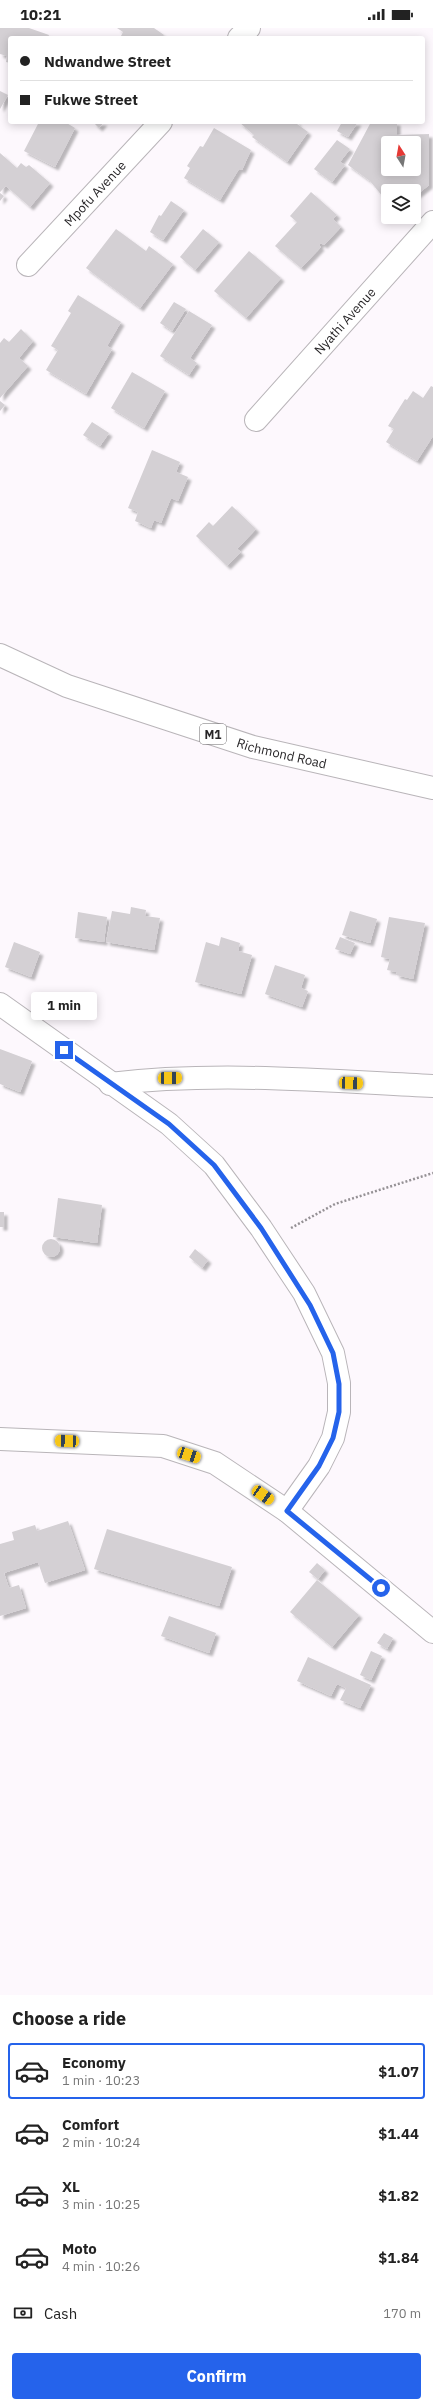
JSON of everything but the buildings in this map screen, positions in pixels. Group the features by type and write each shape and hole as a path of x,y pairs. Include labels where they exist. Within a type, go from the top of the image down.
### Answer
{"main road":[{"path":"242,36 249,28"},
{"name":"Mpofu Avenue","path":"28,265 159,124"},
{"name":"Nyathi Avenue","path":"256,420 433,222"},
{"name":"Richmond Road","path":"0,655 67,686 254,747 433,788"},
{"path":"0,1004 110,1084 169,1124 214,1165 261,1228 307,1299 333,1353 339,1384 339,1412 333,1438 319,1466 287,1511"},
{"path":"110,1084 155,1078 213,1077 433,1086"},
{"path":"0,1439 163,1446 214,1463 287,1511 433,1632"}],"path":[{"path":"272,1247 291,1228 335,1204 433,1173"}],"route":[{"path":"64,1050 110,1084 169,1124 214,1165 261,1228 272,1247 304,1293 333,1353 339,1384 339,1412 333,1438 319,1466 287,1511 381,1588"}]}
